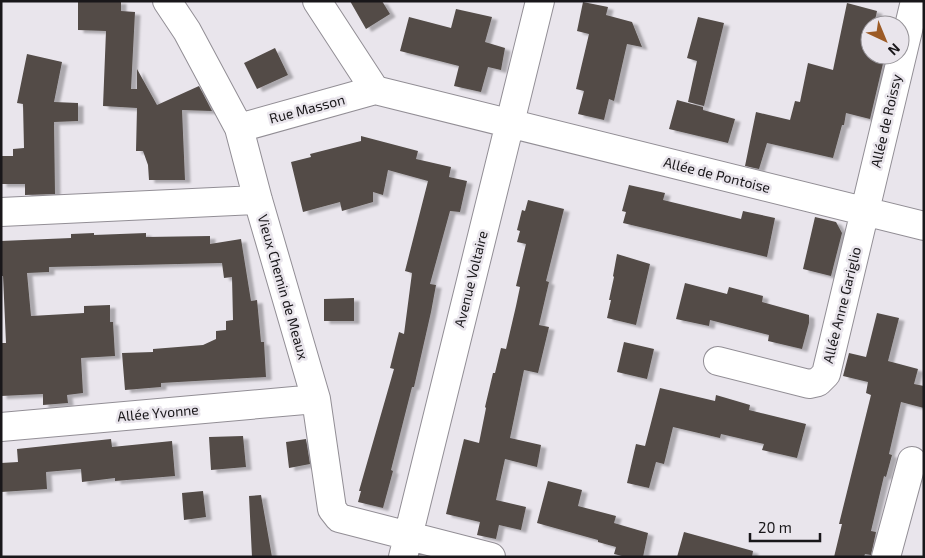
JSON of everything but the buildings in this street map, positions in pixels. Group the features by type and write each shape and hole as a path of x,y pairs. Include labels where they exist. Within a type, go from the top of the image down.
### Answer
{"street":[{"name":"Vieux Chemin de Meaux","path":"167,1 187,31 239,128 316,399 332,508 339,518 405,546 491,557"},
{"path":"318,1 375,90"},
{"name":"Avenue Voltaire","path":"405,546 540,1"},
{"name":"Allée de Roissy","path":"865,212 915,1"},
{"name":"Rue Masson","path":"239,128 375,90 509,124"},
{"name":"Allée de Pontoise","path":"509,124 924,226"},
{"path":"1,212 258,200"},
{"name":"Allée Anne Gariglio","path":"718,361 809,384 818,382 826,374 865,212"},
{"name":"Allée Yvonne","path":"1,427 316,399"},
{"path":"886,557 912,461"}]}
